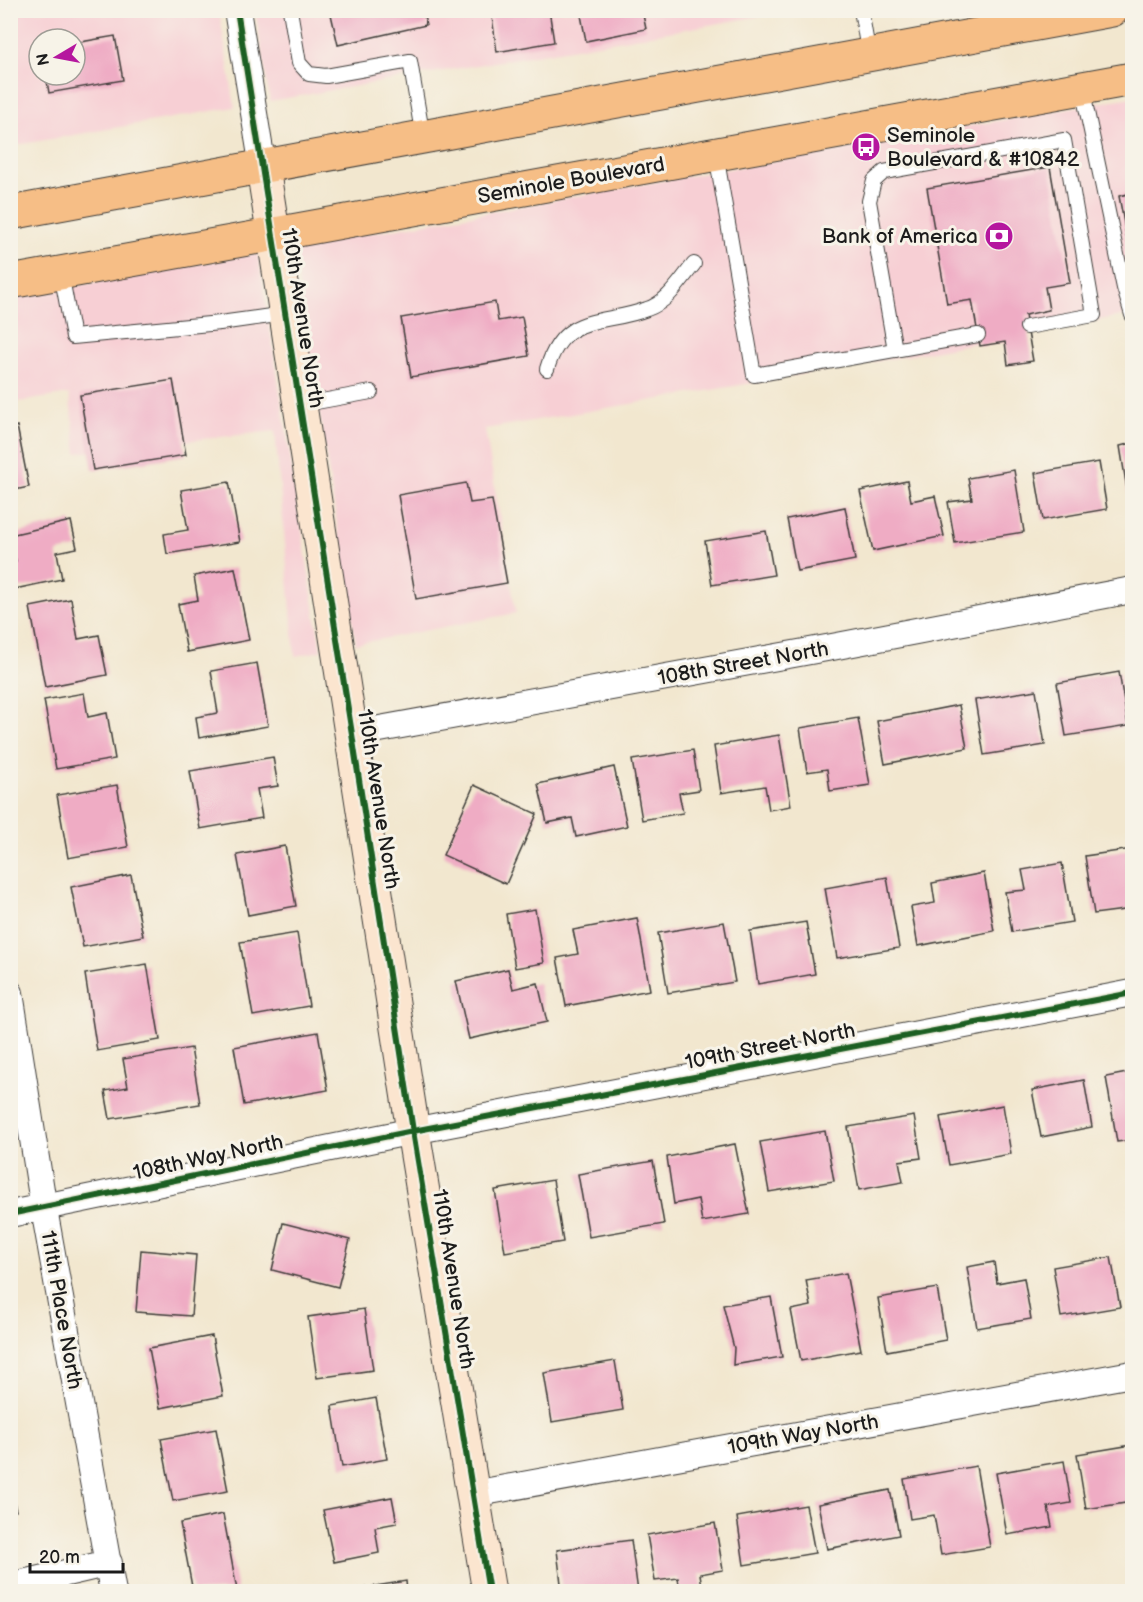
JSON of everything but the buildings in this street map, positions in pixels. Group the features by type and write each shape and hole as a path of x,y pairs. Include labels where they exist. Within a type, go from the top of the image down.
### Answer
{"main road":[{"path":"10,213 869,56 1056,16 1112,10"},
{"name":"Seminole Boulevard","path":"10,282 1132,79"}],"street":[{"name":"110th Avenue North","path":"237,10 413,1131 489,1592"},
{"name":"108th Street North","path":"352,734 1132,590"},
{"name":"111th Place North","path":"10,993 44,1209 113,1592"},
{"name":"109th Street North","path":"413,1131 1132,993"},
{"name":"108th Way North","path":"10,1214 44,1209 413,1131"},
{"name":"109th Way North","path":"473,1494 1132,1374"},
{"path":"10,1586 109,1563"}],"lane":[{"path":"290,10 298,63 309,74 326,76 410,61 423,138"},
{"path":"861,10 869,56"},
{"path":"1082,88 1124,288 1132,315"},
{"path":"895,350 869,201 874,181 884,172 1064,140 1094,315 1027,327"},
{"path":"716,154 754,375 978,335"},
{"path":"547,369 552,352 568,333 586,323 648,309 665,300 694,264"},
{"path":"61,273 73,337 220,323 285,314"},
{"path":"300,405 370,392"}],"shaded area":[{"path":"255,10 790,11 270,101"},
{"path":"11,11 219,11 235,107 11,146"},
{"path":"1132,97 1132,314 873,362 485,429 516,613 356,644 293,247"},
{"path":"258,253 321,651 295,656 275,431 77,453 69,394 11,403 11,298"}],"cycle path":[{"path":"237,10 413,1131 489,1592"},
{"path":"10,1214 413,1131 1132,993"}],"place":[{"name":"Seminole Boulevard & #10842","path":"866,147"},
{"name":"Bank of America","path":"999,236"}]}
